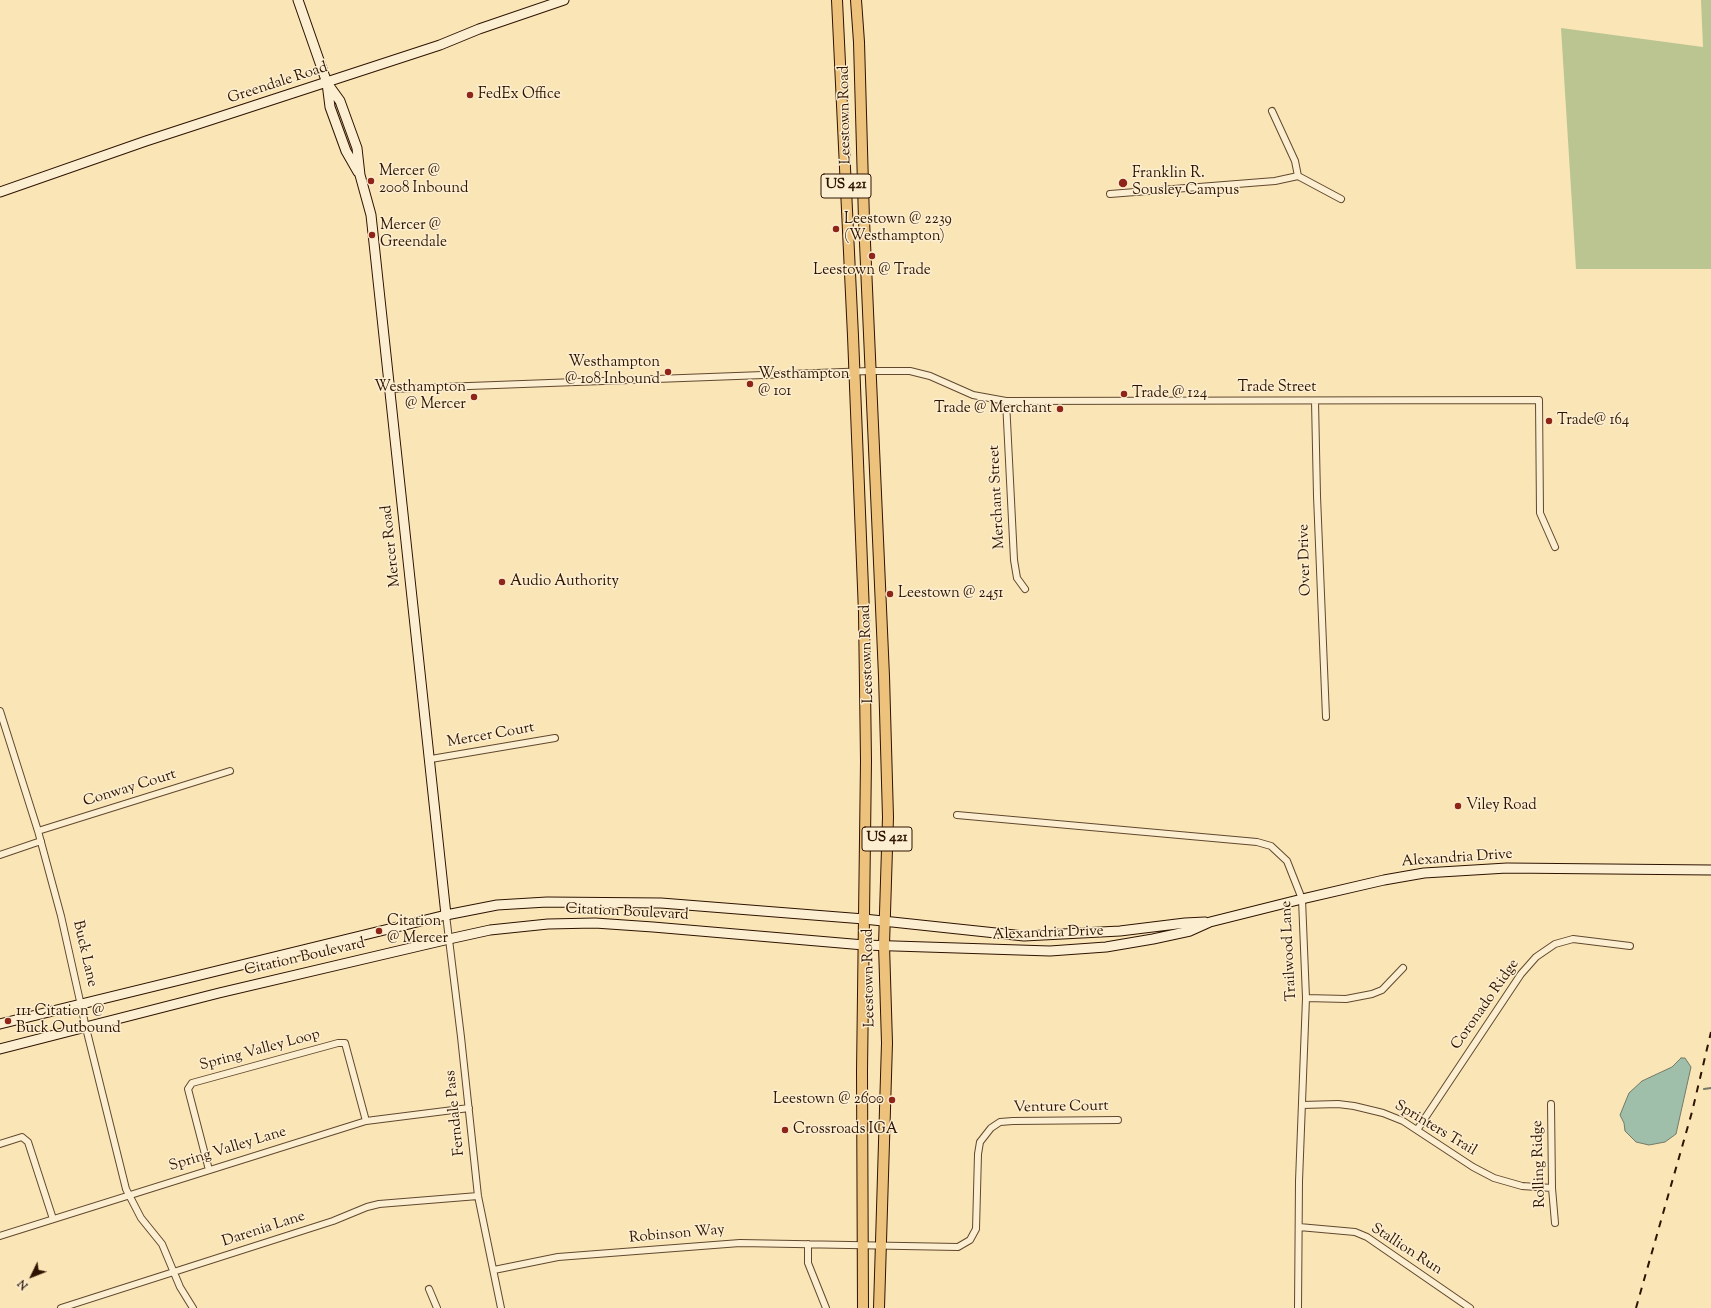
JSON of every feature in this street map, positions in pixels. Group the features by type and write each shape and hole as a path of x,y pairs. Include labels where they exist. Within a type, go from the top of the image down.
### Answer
{"main road":[{"name":"Leestown Road","path":"837,0 864,613 866,761 862,1071 864,1245 863,1308"},
{"name":"Leestown Road","path":"856,0 859,42 870,371 884,676 888,817 884,922 887,1043 880,1246 880,1308"}],"street":[{"name":"Mercer Road","path":"298,0 327,83 340,101 357,148 360,175 371,215 431,759 446,915"},
{"name":"Greendale Road","path":"0,192 146,141 440,45 479,29 564,0"},
{"path":"1272,111 1295,161 1298,176"},
{"path":"1110,194 1275,181 1298,176 1342,199"},
{"name":"Trade Street","path":"389,389 854,371 910,371 930,376 973,395 1006,401 1539,400 1540,513 1555,547"},
{"name":"Merchant Street","path":"1006,401 1014,560 1018,578 1025,589"},
{"name":"Over Drive","path":"1315,401 1317,496 1326,717"},
{"name":"Buck Lane","path":"0,712 38,831 62,916 82,1003 86,1028 128,1195 141,1218 162,1244 180,1287 193,1308"},
{"name":"Mercer Court","path":"431,759 555,738"},
{"name":"Conway Court","path":"38,831 230,771"},
{"name":"Trailwood Lane","path":"957,815 1257,842 1271,846 1287,860 1302,899 1306,998 1302,1105 1298,1308"},
{"path":"0,855 41,841"},
{"name":"Alexandria Drive","path":"884,945 1050,951 1106,947 1190,931 1210,922 1402,876 1463,870 1515,868 1711,870"},
{"name":"Citation Boulevard","path":"0,1024 446,915 497,905 548,902 661,903 864,919 884,922"},
{"name":"Ferndale Pass","path":"446,915 478,1196 501,1308"},
{"name":"Alexandria Drive","path":"884,922 1024,936 1120,932 1184,923 1210,922"},
{"name":"Citation Boulevard","path":"0,1049 86,1028 219,992 490,930 548,924 595,923 864,945 884,945"},
{"name":"Coronado Ridge","path":"1417,1130 1521,974 1536,956 1555,944 1573,939 1630,946"},
{"path":"1306,998 1346,999 1372,994 1382,990 1403,968"},
{"name":"Spring Valley Loop","path":"209,1170 188,1089 192,1083 338,1043 345,1043 366,1121"},
{"name":"Sprinters Trail","path":"1302,1105 1338,1104 1370,1109 1403,1121 1473,1167 1494,1178 1522,1186 1552,1188"},
{"name":"Rolling Ridge","path":"1551,1104 1552,1188 1555,1223"},
{"name":"Spring Valley Lane","path":"0,1236 366,1121 469,1108"},
{"name":"Venture Court","path":"864,1245 950,1248 964,1244 970,1240 974,1234 976,1224 980,1142 990,1128 1000,1122 1013,1120 1118,1120"},
{"path":"0,1144 22,1137 28,1142 53,1219"},
{"name":"Darenia Lane","path":"61,1308 333,1221 367,1207 380,1204 478,1196"},
{"name":"Stallion Run","path":"1299,1227 1355,1232 1367,1237 1470,1308"},
{"name":"Robinson Way","path":"494,1270 558,1257 740,1243 864,1245"},
{"path":"808,1244 808,1264 826,1308"},
{"path":"429,1289 436,1308"}],"green space":[{"path":"1701,0 1711,0 1711,269 1576,269 1561,28 1703,47"}],"shaded area":[{"path":"1681,1058 1685,1058 1691,1067 1676,1134 1665,1142 1649,1145 1636,1142 1625,1131 1624,1123 1620,1115 1629,1093 1642,1081 1672,1067"}],"waterway":[{"path":"1704,1089 1711,1088"}],"railway":[{"path":"1636,1308 1692,1112 1711,1032"}],"place":[{"name":"FedEx Office","path":"470,95"},
{"name":"Mercer @ 2008 Inbound","path":"371,181"},
{"name":"Franklin R. Sousley Campus","path":"1123,183"},
{"name":"Leestown @ 2239 (Westhampton)","path":"836,229"},
{"name":"Mercer @ Greendale","path":"372,235"},
{"name":"Leestown @ Trade","path":"872,256"},
{"name":"Westhampton @ 108 Inbound","path":"668,372"},
{"name":"Westhampton @ 101","path":"750,384"},
{"name":"Trade @ 124","path":"1124,394"},
{"name":"Westhampton @ Mercer","path":"474,397"},
{"name":"Trade @ Merchant","path":"1060,409"},
{"name":"Trade@ 164","path":"1549,421"},
{"name":"Audio Authority","path":"502,582"},
{"name":"Leestown @ 2451","path":"890,594"},
{"name":"Viley Road","path":"1458,806"},
{"name":"Citation @ Mercer","path":"379,931"},
{"name":"111 Citation @ Buck Outbound","path":"8,1021"},
{"name":"Leestown @ 2600","path":"892,1100"},
{"name":"Crossroads IGA","path":"785,1130"}]}
